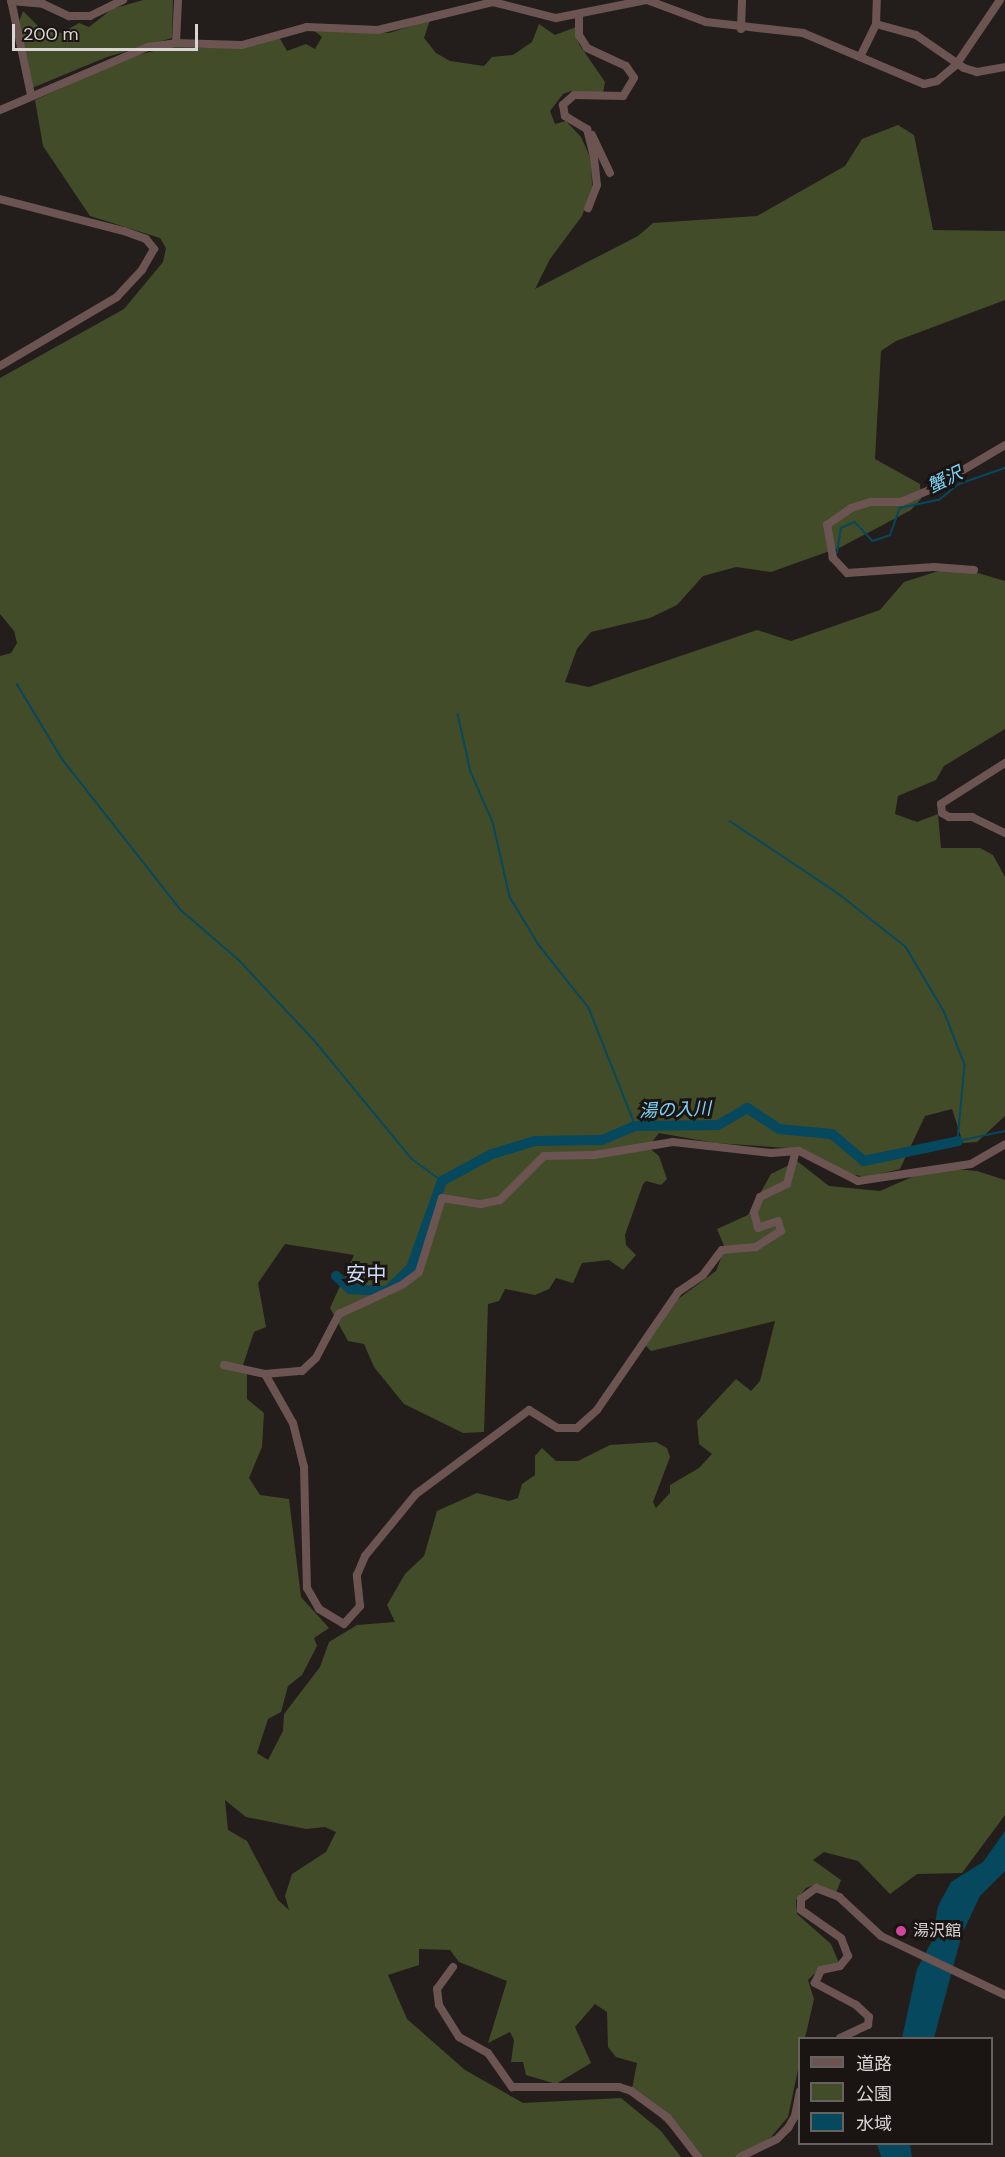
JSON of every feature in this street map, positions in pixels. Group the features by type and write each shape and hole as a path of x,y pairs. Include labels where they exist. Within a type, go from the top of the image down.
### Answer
{"street":[{"path":"31,95 11,1 43,4 69,16 90,16 123,0"},
{"path":"176,43 178,0"},
{"path":"0,110 148,47 176,43 242,45 307,27 378,30 493,2 556,18 579,16 619,3 647,0 741,29 803,33 861,55 906,80 924,84 937,81 956,65 1000,0"},
{"path":"741,29 742,0"},
{"path":"861,55 876,24 877,0"},
{"path":"579,16 579,35 586,48 626,66 634,78 622,96 574,95 566,99 565,116 587,129 610,173"},
{"path":"876,24 916,35 956,65 977,72 1005,67"},
{"path":"587,129 597,177 588,208"},
{"path":"0,199 124,231 146,239 154,249 142,270 111,302 0,366"},
{"path":"974,570 934,567 847,573 836,565 827,525 851,508 872,502 901,502 931,489 1005,445"},
{"path":"1005,764 941,804 949,817 972,817 1005,833"},
{"path":"224,1365 265,1374 302,1371 316,1358 339,1314 411,1280 427,1257 435,1210 446,1196 481,1204 500,1200 544,1156 594,1155 673,1142 752,1152 796,1151 813,1154 839,1174 858,1181 971,1164 1005,1144"},
{"path":"265,1374 293,1424 302,1458 307,1588 319,1609 344,1624 360,1606 357,1575 365,1556 416,1494 529,1410 563,1430 577,1428 597,1410 678,1292 708,1270 722,1250 756,1247 781,1231 778,1221 758,1228 754,1212 760,1197 787,1184 796,1151"},
{"path":"842,2037 868,2025 869,2017 856,2005 814,1983 821,1970 846,1962 848,1950 834,1933 801,1910 801,1899 823,1887 881,1936 1005,1995"},
{"path":"453,1967 437,1989 438,2005 459,2037 488,2053 512,2087 619,2086 631,2091 668,2118 698,2157"},
{"path":"740,2157 777,2139 788,2128 795,2116 798,2101"}],"green space":[{"path":"143,0 173,0 172,38 107,57 32,88 17,28 23,11 43,31 62,33 79,23 89,27 112,9"},
{"path":"430,20 424,38 436,53 450,61 484,66 492,57 513,55 532,42 539,24 555,35 576,27 579,44 605,82 603,94 571,91 563,94 550,111 555,124 566,121 581,137 591,159 592,187 582,216 550,259 535,289 638,236 653,223 757,216 845,166 862,139 898,125 914,135 933,230 1005,231 1005,300 896,341 881,351 875,459 920,484 921,499 911,510 841,547 771,572 736,567 703,576 677,605 650,618 591,632 577,649 565,682 589,687 757,630 791,641 880,610 904,582 954,566 1005,581 1005,729 944,766 936,780 898,796 895,814 917,822 938,814 941,848 980,848 993,855 1005,877 1005,1116 977,1142 963,1143 952,1109 925,1116 900,1169 866,1177 835,1171 803,1149 715,1143 659,1133 648,1147 659,1156 667,1179 661,1185 646,1181 643,1184 625,1235 626,1245 636,1255 623,1270 609,1260 582,1263 573,1283 556,1278 549,1289 535,1295 505,1289 499,1301 488,1304 484,1432 463,1433 404,1404 374,1367 364,1344 348,1341 330,1308 354,1255 285,1244 258,1283 266,1327 254,1332 242,1368 247,1375 247,1399 264,1413 262,1447 249,1478 260,1495 289,1499 301,1597 329,1628 314,1638 317,1646 302,1675 288,1686 281,1712 268,1719 257,1753 268,1760 283,1731 284,1714 320,1667 329,1642 357,1625 395,1622 387,1605 405,1574 424,1556 437,1511 477,1493 509,1501 518,1498 522,1484 535,1475 535,1456 542,1448 556,1461 578,1461 610,1445 656,1442 667,1448 670,1457 653,1502 656,1508 670,1493 670,1485 699,1468 712,1454 699,1444 697,1421 736,1379 751,1391 760,1381 775,1321 651,1351 643,1343 667,1307 716,1271 725,1248 717,1229 748,1215 771,1174 797,1161 829,1186 880,1191 935,1167 977,1171 1005,1180 1005,1815 962,1873 917,1874 890,1894 858,1861 824,1852 813,1860 841,1880 836,1893 817,1884 806,1888 796,1900 797,1914 831,1944 839,1963 819,1969 808,1980 814,1999 805,2037 798,2037 798,2070 788,2117 771,2137 735,2157 700,2157 632,2089 637,2063 616,2057 608,2047 607,2012 595,2004 575,2027 591,2063 556,2084 526,2075 523,2062 511,2062 514,2040 510,2032 488,2043 507,1981 459,1962 450,1950 419,1949 419,1965 388,1975 407,2019 465,2070 523,2103 621,2098 661,2131 681,2157 0,2157 0,656 11,653 17,643 14,631 0,614 0,378 124,309 163,262 166,248 160,238 90,216 43,146 35,100 130,57 170,47 233,48 279,37 287,51 306,44 315,49 322,37 312,29 389,33","holes":["225,1800 246,1817 306,1829 325,1827 336,1832 326,1852 292,1874 285,1896 289,1910 278,1900 247,1841 228,1830"]}],"water":[{"path":"1005,1831 1005,1871 980,1896 962,1934 934,2037 902,2037 917,1969 932,1941 938,1906 951,1882 983,1862"},
{"path":"877,2145 910,2145 912,2157 881,2157"}],"waterway":[{"name":"蟹沢","path":"837,553 841,528 855,522 873,541 890,535 900,508 939,500 959,484 1005,468"},
{"path":"17,684 63,760 181,910 238,959 314,1040 412,1159 442,1181"},
{"path":"458,714 471,772 493,822 510,897 539,945 589,1008 636,1127"},
{"path":"730,821 839,894 906,947 944,1011 965,1065 958,1141 1005,1131"},
{"name":"湯の入川","path":"336,1276 350,1289 387,1291 411,1268 442,1181 492,1154 535,1141 602,1140 635,1126 718,1125 747,1108 779,1129 832,1134 864,1161 958,1141"}],"place":[{"name":"湯沢館","path":"901,1931"}],"district":[{"name":"安中","path":"366,1274"}]}
